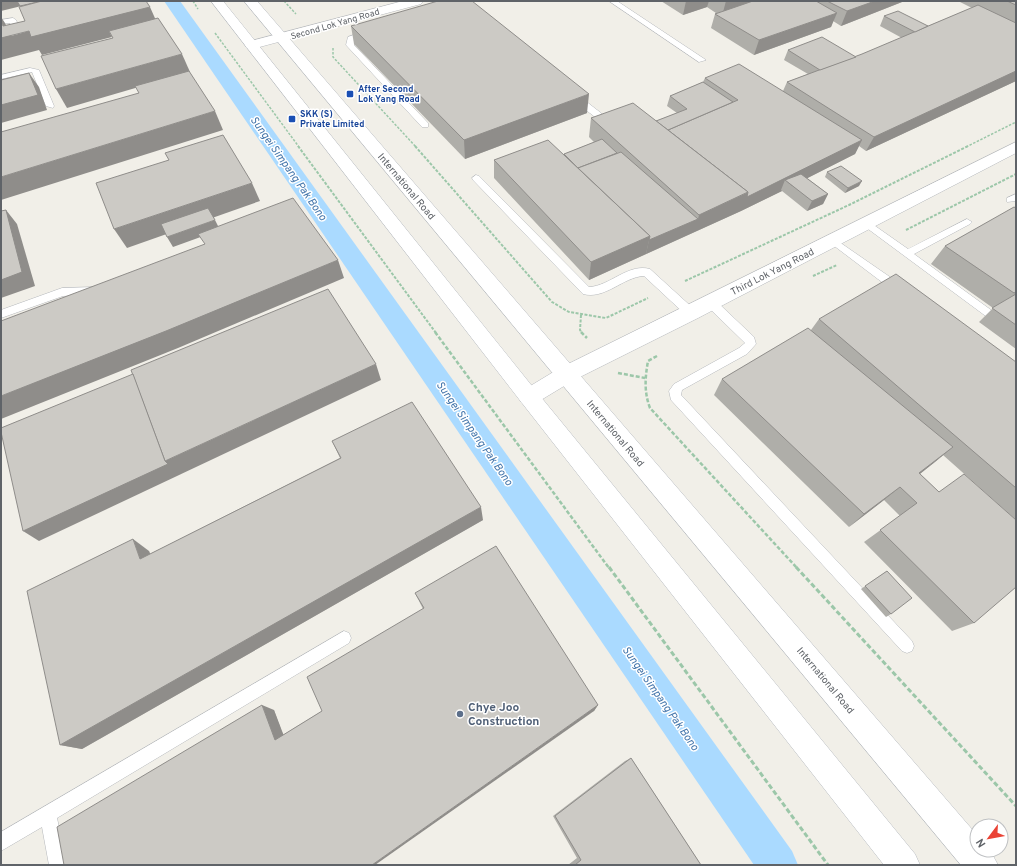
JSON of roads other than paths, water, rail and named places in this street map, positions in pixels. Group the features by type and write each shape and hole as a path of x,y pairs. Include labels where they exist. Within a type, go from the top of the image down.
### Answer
{"main road":[{"path":"217,1 529,397 904,865"},
{"name":"International Road","path":"250,1 982,865"},
{"name":"Second Lok Yang Road","path":"252,45 400,11 417,1"},
{"name":"Third Lok Yang Road","path":"529,397 567,374 692,313 865,223 1015,149"}],"lane":[{"path":"612,1 702,60"},
{"path":"1,22 11,20 14,21 21,43"},
{"path":"376,31 355,37 349,43 425,125"},
{"path":"1,77 35,70 50,106"},
{"path":"568,91 598,115"},
{"path":"476,178 587,291 600,290 641,272 650,274 692,313"},
{"path":"907,254 967,222"},
{"path":"865,223 987,313"},
{"path":"832,240 910,298"},
{"path":"1,314 62,292 92,292 105,288"},
{"path":"711,303 750,340 751,344 743,351 678,387 675,391 675,397 908,646"},
{"path":"1,842 344,638"},
{"path":"48,813 58,865"}],"waterway":[{"name":"Sungei Simpang Pak Bono","path":"172,1 778,865"}],"place":[{"name":"After Second Lok Yang Road","path":"350,94"},
{"name":"SKK (S) Private Limited","path":"292,119"},
{"name":"Chye Joo Construction","path":"460,714"}]}
